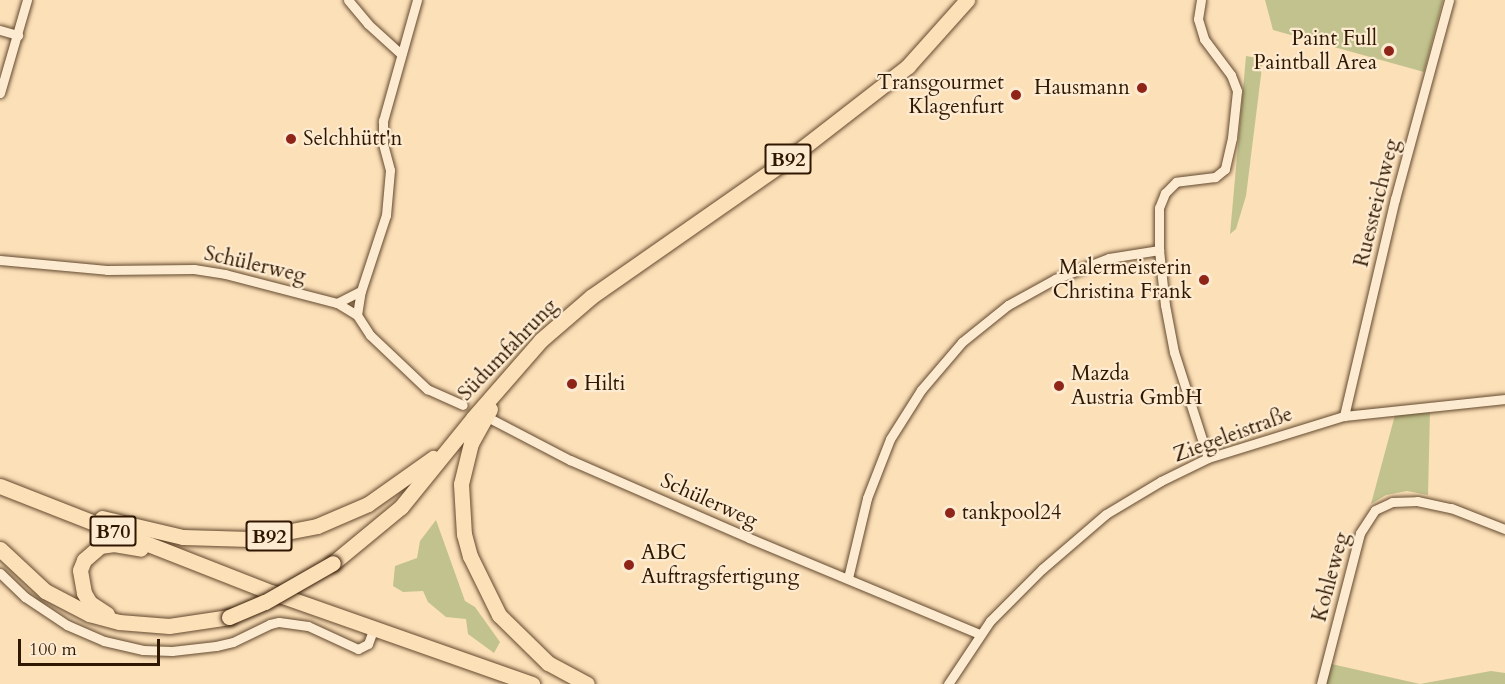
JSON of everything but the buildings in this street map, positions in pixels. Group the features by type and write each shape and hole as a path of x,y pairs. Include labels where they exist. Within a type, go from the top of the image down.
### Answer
{"main road":[{"name":"Südumfahrung","path":"0,549 45,591 82,611 119,622 169,626 229,617 265,602 333,563 401,507 541,340 592,296 787,160 908,66 967,0"},
{"name":"B92","path":"520,364 482,421 471,443 461,484 464,534 480,582 499,615 548,663 587,684"},
{"name":"B92","path":"60,509 183,537 250,539 317,526 368,504 455,441"},
{"name":"B70","path":"0,486 166,553 373,630 532,684"},
{"name":"Südumfahrung","path":"119,622 90,603 84,593 80,570 84,560 100,546 114,544 166,553"}],"street":[{"path":"0,93 27,0"},
{"path":"348,0 368,24 401,54"},
{"path":"357,315 361,291 389,205 390,170 383,144 383,121 417,0"},
{"path":"1201,0 1198,19 1204,39 1231,75 1237,91 1232,138 1225,169 1215,177 1176,182 1165,193 1159,208 1159,250 1164,305 1174,352 1208,459"},
{"name":"Ruessteichweg","path":"1344,416 1396,196 1449,0"},
{"path":"0,30 18,35"},
{"path":"848,578 867,498 890,439 921,390 962,342 1008,305 1055,279 1109,258 1159,250"},
{"name":"Schülerweg","path":"0,260 107,270 194,269 225,274 337,303 357,315 370,335 427,388 463,405"},
{"path":"337,303 361,291"},
{"name":"Ziegeleistraße","path":"948,684 980,634 1042,569 1106,514 1161,481 1208,459 1344,416 1505,399"},
{"name":"Schülerweg","path":"493,420 570,460 980,634"},
{"name":"Kohleweg","path":"1321,684 1360,533 1375,510 1392,502 1417,501 1450,508 1505,529"},
{"path":"0,573 25,597 67,626 104,641 143,650 182,651 216,646 279,622 308,626 358,649 368,644 373,630"}],"green space":[{"name":"Paint Full Paintball Area","path":"1265,0 1443,0 1424,72 1273,30"},
{"path":"1246,56 1263,59 1246,196 1236,229 1230,234"},
{"path":"1430,411 1428,495 1407,491 1386,495 1371,504 1395,415"},
{"path":"436,520 465,601 475,607 500,642 494,653 468,634 466,619 446,617 428,602 423,591 403,592 393,586 395,566 417,558 420,541"},
{"path":"1327,663 1420,684 1321,684"},
{"path":"1491,671 1505,673 1505,684 1420,684"}],"place":[{"name":"Paint Full Paintball Area","path":"1389,51"},
{"name":"Hausmann","path":"1142,88"},
{"name":"Transgourmet Klagenfurt","path":"1016,95"},
{"name":"Selchhütt'n","path":"291,139"},
{"name":"Malermeisterin Christina Frank","path":"1204,280"},
{"name":"Hilti","path":"572,384"},
{"name":"Mazda Austria GmbH","path":"1059,386"},
{"name":"tankpool24","path":"950,513"},
{"name":"ABC Auftragsfertigung","path":"629,565"}]}
